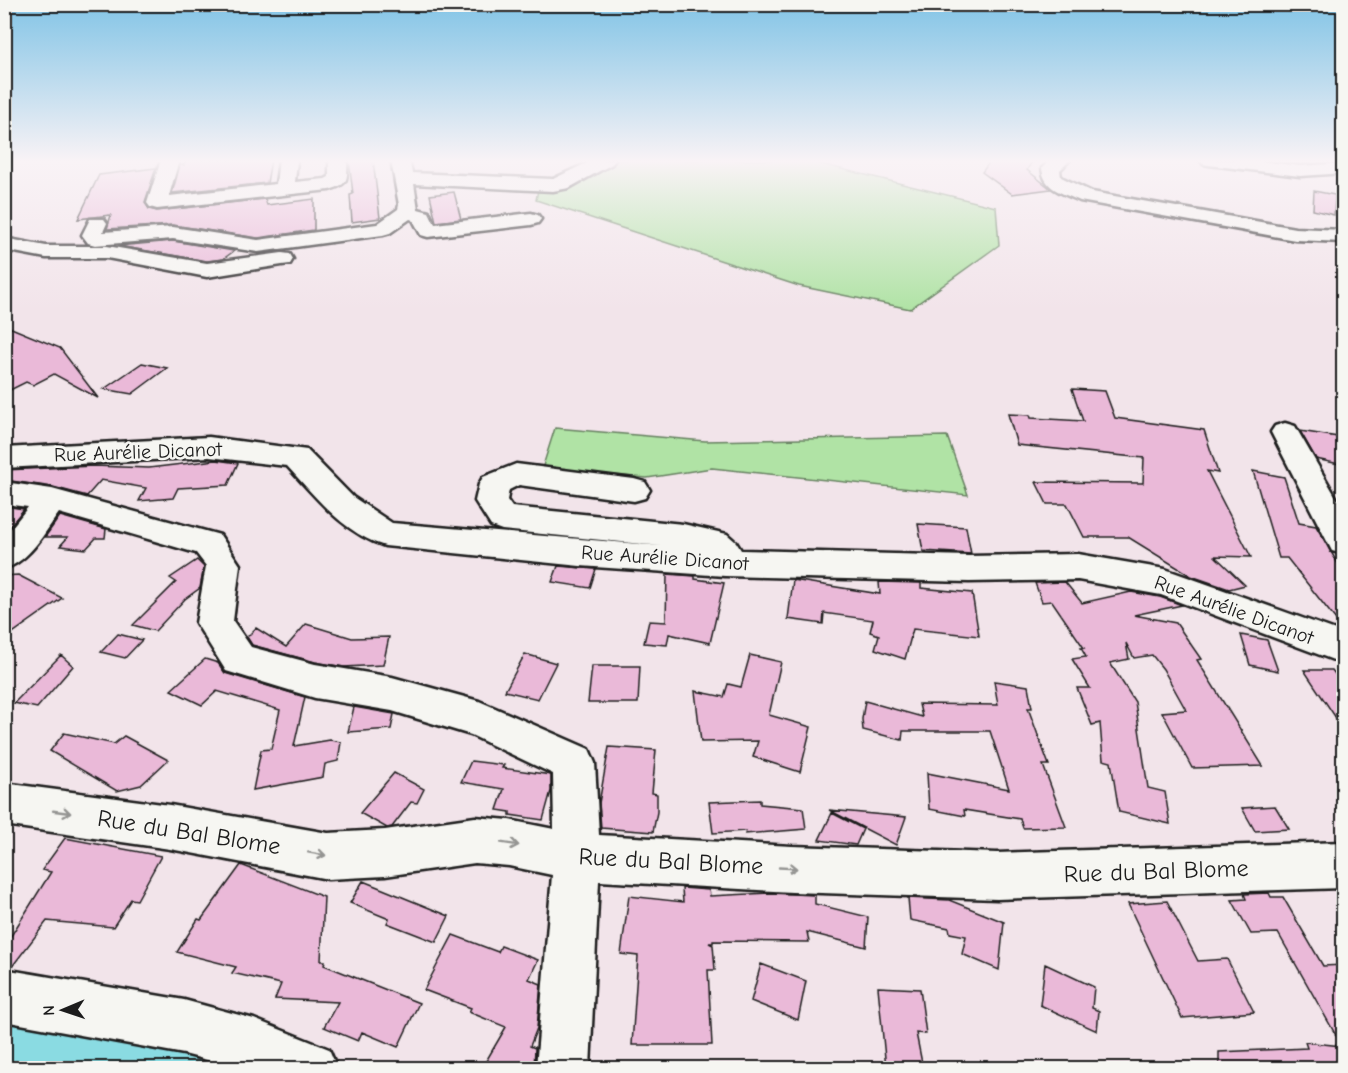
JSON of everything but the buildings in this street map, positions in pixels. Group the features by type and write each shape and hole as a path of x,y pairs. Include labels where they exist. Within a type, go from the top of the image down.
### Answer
{"street":[{"path":"1164,210 1278,231 1344,236"},
{"path":"4,244 39,252 107,252 207,270 338,250 366,241 407,212 422,216 428,231 531,219"},
{"path":"97,223 92,235 95,239 104,240 173,232 258,246 383,230"},
{"path":"1285,432 1344,542"},
{"name":"Rue Aurélie Dicanot","path":"4,458 208,447 296,457 342,505 385,534 579,553 725,563 969,569 1078,567 1165,582 1344,649"},
{"path":"634,490 516,474 494,484 491,501 502,518 683,536 715,543 724,551 725,563"},
{"path":"4,493 52,500 208,544 223,565 214,623 239,660 315,681 392,694 479,719 574,763 577,857 563,1068"},
{"path":"4,556 15,547 52,500"},
{"name":"Rue du Bal Blome","path":"4,804 170,827 328,856 385,853 475,840 509,843 577,857 792,869 997,876 1344,865"},
{"path":"4,995 184,1026 254,1046 310,1068"}],"green space":[{"path":"567,210 996,210 999,245 910,309 799,286"},
{"path":"555,428 705,441 947,436 968,495 712,468 647,478 542,469"}],"water":[{"path":"4,1012 256,1060 285,1068 5,1068"}]}
